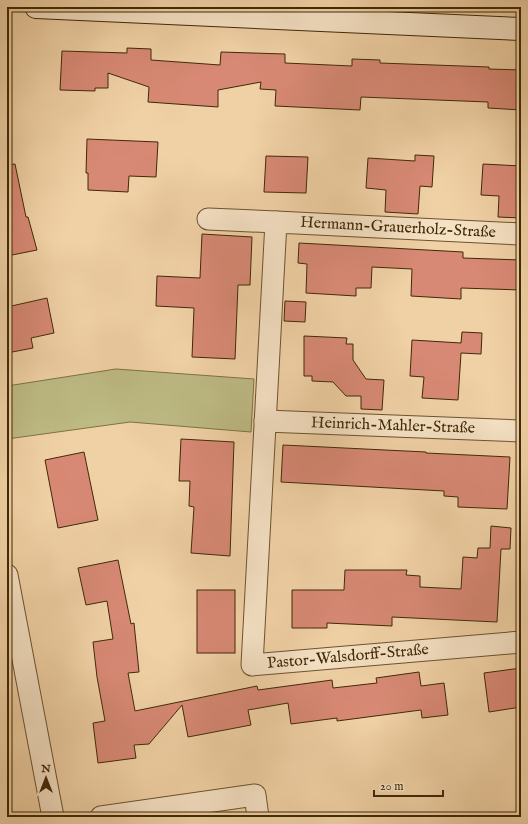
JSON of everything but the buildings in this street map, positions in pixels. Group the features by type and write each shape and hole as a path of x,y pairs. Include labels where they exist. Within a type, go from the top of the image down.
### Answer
{"street":[{"path":"36,7 521,29"},
{"name":"Hermann-Grauerholz-Straße","path":"208,219 521,234"},
{"path":"265,421 276,222"},
{"name":"Heinrich-Mahler-Straße","path":"265,421 521,431"},
{"name":"Pastor-Walsdorff-Straße","path":"265,421 252,665 521,642"},
{"path":"7,575 53,817"},
{"path":"101,817 255,795 258,817"}],"shaded area":[{"path":"116,369 254,379 251,432 130,422 7,439 7,386"}]}
